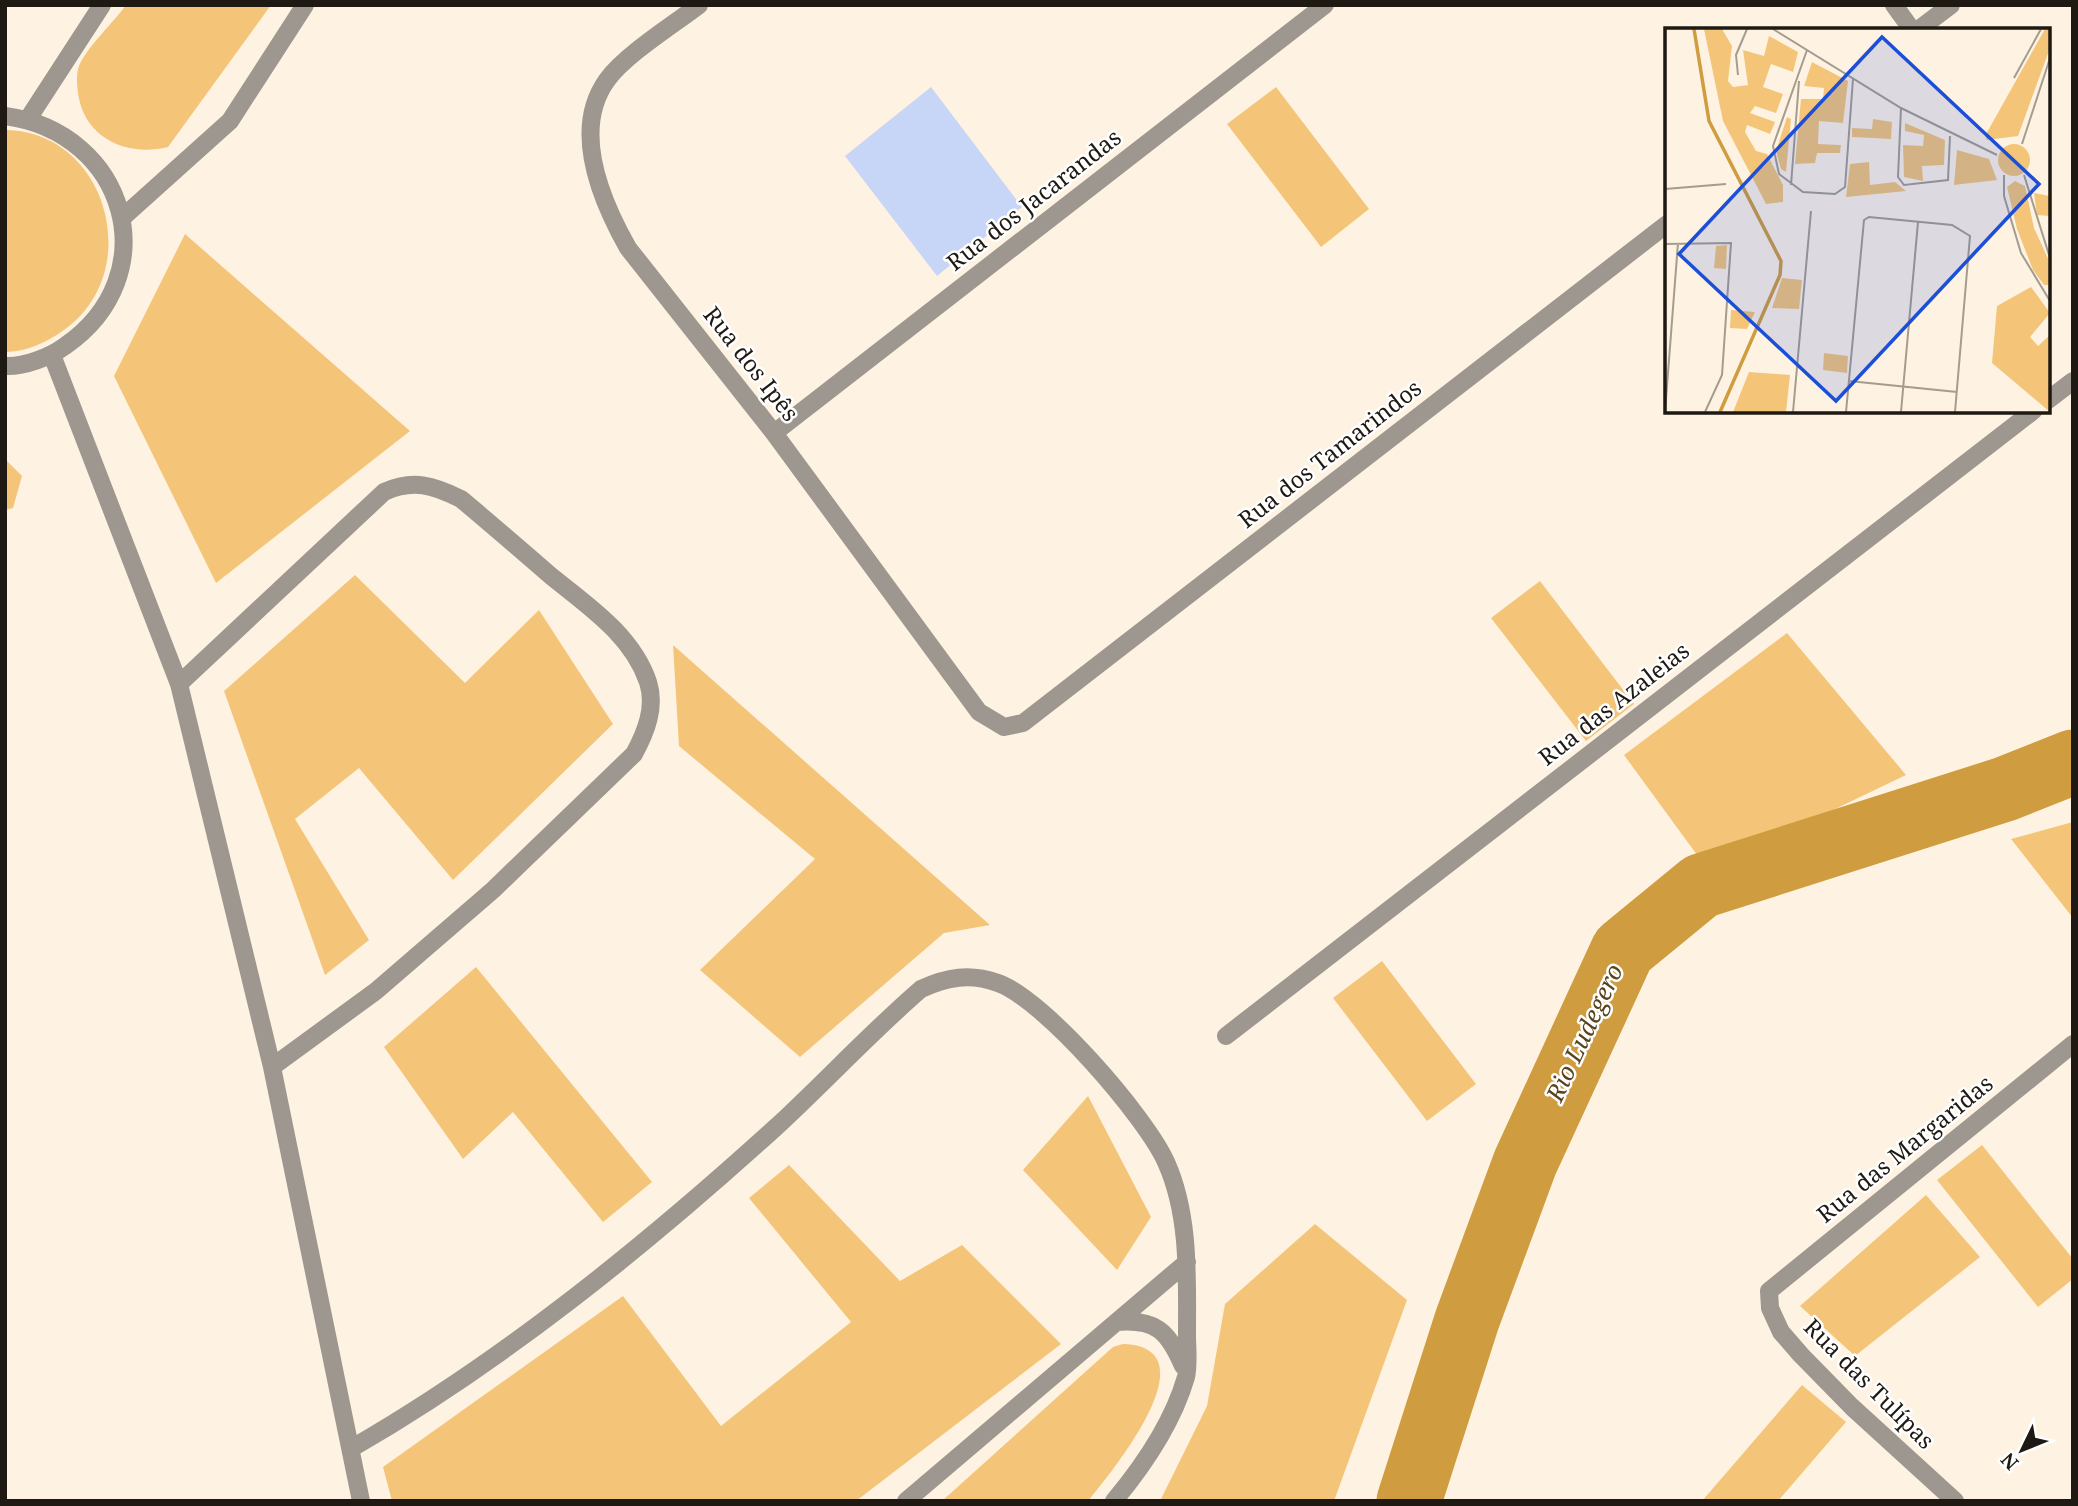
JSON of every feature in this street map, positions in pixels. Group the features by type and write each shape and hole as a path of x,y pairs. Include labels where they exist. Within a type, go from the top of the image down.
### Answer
{"street":[{"path":"28,119 102,5"},
{"path":"122,218 230,121 305,5"},
{"name":"Rua dos Ipês","path":"699,5 607,80 596,104 592,138 597,177 609,214 628,248 774,433 979,712 1004,727 1023,723"},
{"name":"Rua dos Jacarandas","path":"774,433 1325,5"},
{"path":"1894,5 1911,28"},
{"path":"1921,28 1951,5"},
{"path":"5,116 28,119 61,132 90,155 110,184 122,218 123,259 111,298 86,332 52,355 5,366"},
{"name":"Rua dos Tamarindos","path":"1023,723 1665,226"},
{"path":"52,355 179,684 272,1067 361,1501"},
{"path":"2050,398 2073,381"},
{"name":"Rua das Azaleias","path":"1226,1036 2030,413"},
{"path":"179,684 384,492 414,483 436,486 461,499 611,626 635,653 648,683 651,702 646,732 634,754 493,890 376,990 272,1067"},
{"path":"352,1448 424,1407 480,1368 634,1248 776,1127 921,989 941,980 970,976 1000,983 1026,998 1114,1085 1150,1129 1167,1164 1179,1201 1187,1262 1186,1376 1163,1430 1139,1471 1114,1501"},
{"name":"Rua das Margaridas","path":"1769,1291 2073,1044"},
{"path":"906,1501 1187,1262"},
{"name":"Rua das Tulípas","path":"1769,1291 1770,1308 1781,1332 1801,1355 1852,1408 1955,1501"},
{"path":"1117,1322 1143,1320 1158,1329 1170,1339 1186,1376"}],"shaded area":[{"path":"126,5 271,5 168,147 138,149 110,141 89,122 82,109 77,87 79,66"},
{"path":"1276,87 1369,209 1321,247 1227,124"},
{"path":"5,130 40,137 69,154 91,178 104,209 109,241 104,274 89,305 64,330 36,346 13,352 5,352"},
{"path":"185,234 410,431 216,583 114,376"},
{"path":"5,459 22,476 13,508 5,510"},
{"path":"355,575 465,683 539,610 613,724 453,880 359,768 295,819 369,940 325,975 224,691"},
{"path":"1540,581 1634,704 1586,741 1491,618"},
{"path":"1787,633 1906,775 1708,870 1624,755"},
{"path":"673,645 990,925 944,933 800,1057 700,970 815,859 679,746"},
{"path":"2073,822 2073,918 2011,839"},
{"path":"1382,961 1476,1084 1427,1121 1333,998"},
{"path":"476,967 652,1182 603,1222 513,1112 463,1159 384,1047"},
{"path":"1088,1096 1151,1217 1117,1270 1023,1170"},
{"path":"1982,1145 2073,1259 2073,1279 2038,1307 1937,1180"},
{"path":"789,1165 900,1281 962,1245 1061,1344 856,1501 392,1501 383,1467 623,1296 721,1426 851,1322 749,1198"},
{"path":"1926,1195 1980,1257 1855,1356 1800,1306"},
{"path":"1315,1224 1407,1300 1334,1501 1160,1501 1207,1406 1225,1304"},
{"path":"1123,1344 1149,1350 1159,1366 1158,1388 1148,1414 1133,1440 1088,1501 942,1501 1113,1347"},
{"path":"1802,1385 1846,1422 1778,1501 1702,1501"}],"building":[{"path":"931,87 1022,207 937,276 845,156"}],"waterway":[{"name":"Rio Ludegero","path":"1409,1501 1467,1320 1525,1163 1623,950 1701,886 2005,789 2073,762"}]}
